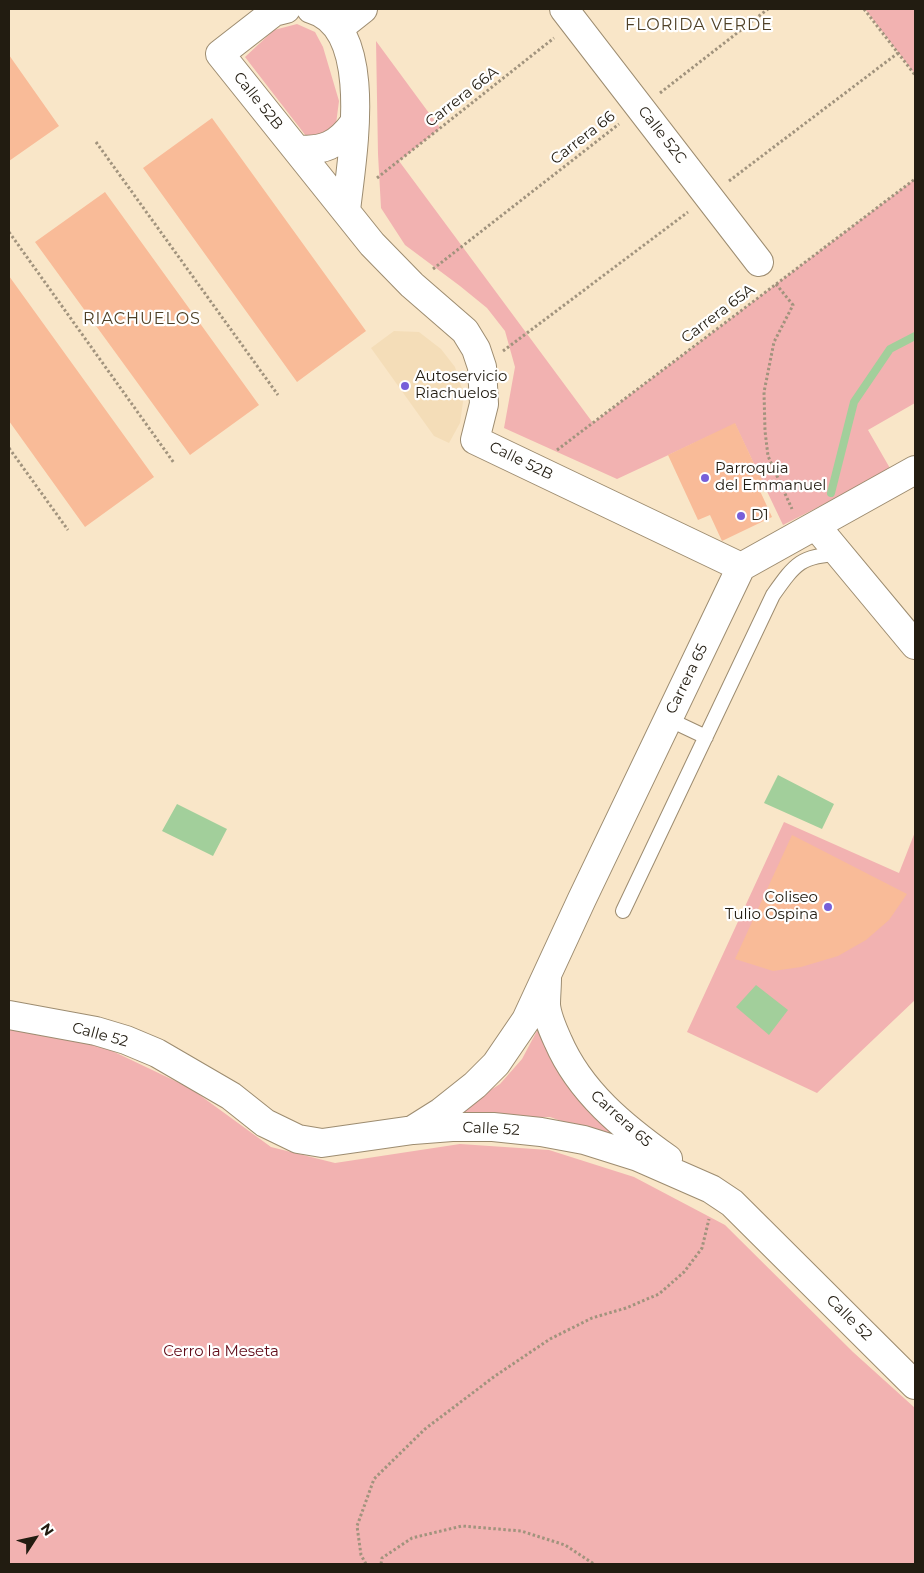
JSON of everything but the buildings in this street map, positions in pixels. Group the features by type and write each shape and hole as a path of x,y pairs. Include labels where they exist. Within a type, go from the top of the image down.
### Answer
{"street":[{"name":"Calle 52B","path":"286,9 274,12 220,54 296,149 346,206 372,244 412,285 465,332 476,349 482,367 484,384 484,404 475,440 741,567"},
{"path":"311,9 321,12 339,28 348,48 352,64 356,96 346,206"},
{"path":"339,28 363,9"},
{"name":"Calle 52C","path":"569,16 759,262"},
{"path":"296,149 313,151 328,146 347,133 354,123"},
{"path":"741,567 915,470"},
{"path":"809,529 840,554 915,645"},
{"name":"Carrera 65","path":"412,1130 441,1112 475,1085 496,1064 526,1020 547,972 741,567"},
{"name":"Carrera 65","path":"547,972 546,1006 553,1030 566,1061 592,1095 646,1143 711,1189"},
{"name":"Calle 52","path":"9,1015 96,1031 126,1040 157,1053 231,1096 265,1123 298,1139 322,1143 412,1130 452,1127 493,1127 541,1132 584,1140 638,1157 711,1189 732,1203 915,1384"}],"lane":[{"path":"623,911 773,595 790,571 804,561 820,555 840,554"},
{"path":"668,719 706,737"}],"path":[{"name":"Carrera 66","path":"412,285 768,9"},
{"path":"864,9 915,75"},
{"name":"Carrera 66A","path":"346,206 569,16"},
{"path":"96,142 278,396"},
{"name":"Carrera 65A","path":"534,468 915,179"},
{"path":"9,232 174,463"},
{"path":"759,262 792,305 774,342 764,392 768,456 809,529"},
{"path":"9,448 68,530"},
{"path":"366,1564 361,1555 357,1526 374,1479 425,1429 494,1376 526,1355 592,1318 626,1308 659,1294 684,1272 702,1248 709,1224 711,1189"},
{"path":"381,1564 382,1558 412,1538 462,1526 521,1531 565,1545 594,1564"}],"shaded area":[{"path":"394,331 419,332 441,349 455,367 464,395 460,423 449,443 434,436 371,348"},
{"path":"778,775 834,804 822,829 764,803"},
{"path":"177,804 227,829 213,856 162,831"},
{"path":"756,985 788,1010 769,1035 736,1007"}],"green space":[{"path":"865,9 915,9 915,74"},
{"path":"297,24 315,32 323,47 339,101 336,124 323,135 306,136 245,57 274,30"},
{"path":"376,41 440,128 399,161 593,423 915,179 915,403 868,430 891,470 783,525 735,424 617,479 504,428 515,367 505,331 487,308 405,245 381,208"},
{"path":"784,822 899,873 915,832 915,1000 817,1093 687,1032"},
{"path":"539,1027 565,1082 587,1109 638,1148 550,1117 445,1119 500,1084 522,1059"},
{"name":"Cerro la Meseta","path":"9,1028 104,1047 190,1088 271,1147 335,1163 460,1144 549,1150 634,1177 725,1225 853,1352 915,1408 915,1564 9,1564"}],"waterway":[{"path":"831,493 854,402 890,349 915,336"}],"place":[{"name":"Autoservicio Riachuelos","path":"405,386"},
{"name":"Parroquia del Emmanuel","path":"705,478"},
{"name":"D1","path":"741,516"},
{"name":"Coliseo Tulio Ospina","path":"828,907"}],"district":[{"name":"FLORIDA VERDE","path":"699,25"},
{"name":"RIACHUELOS","path":"142,319"}]}
